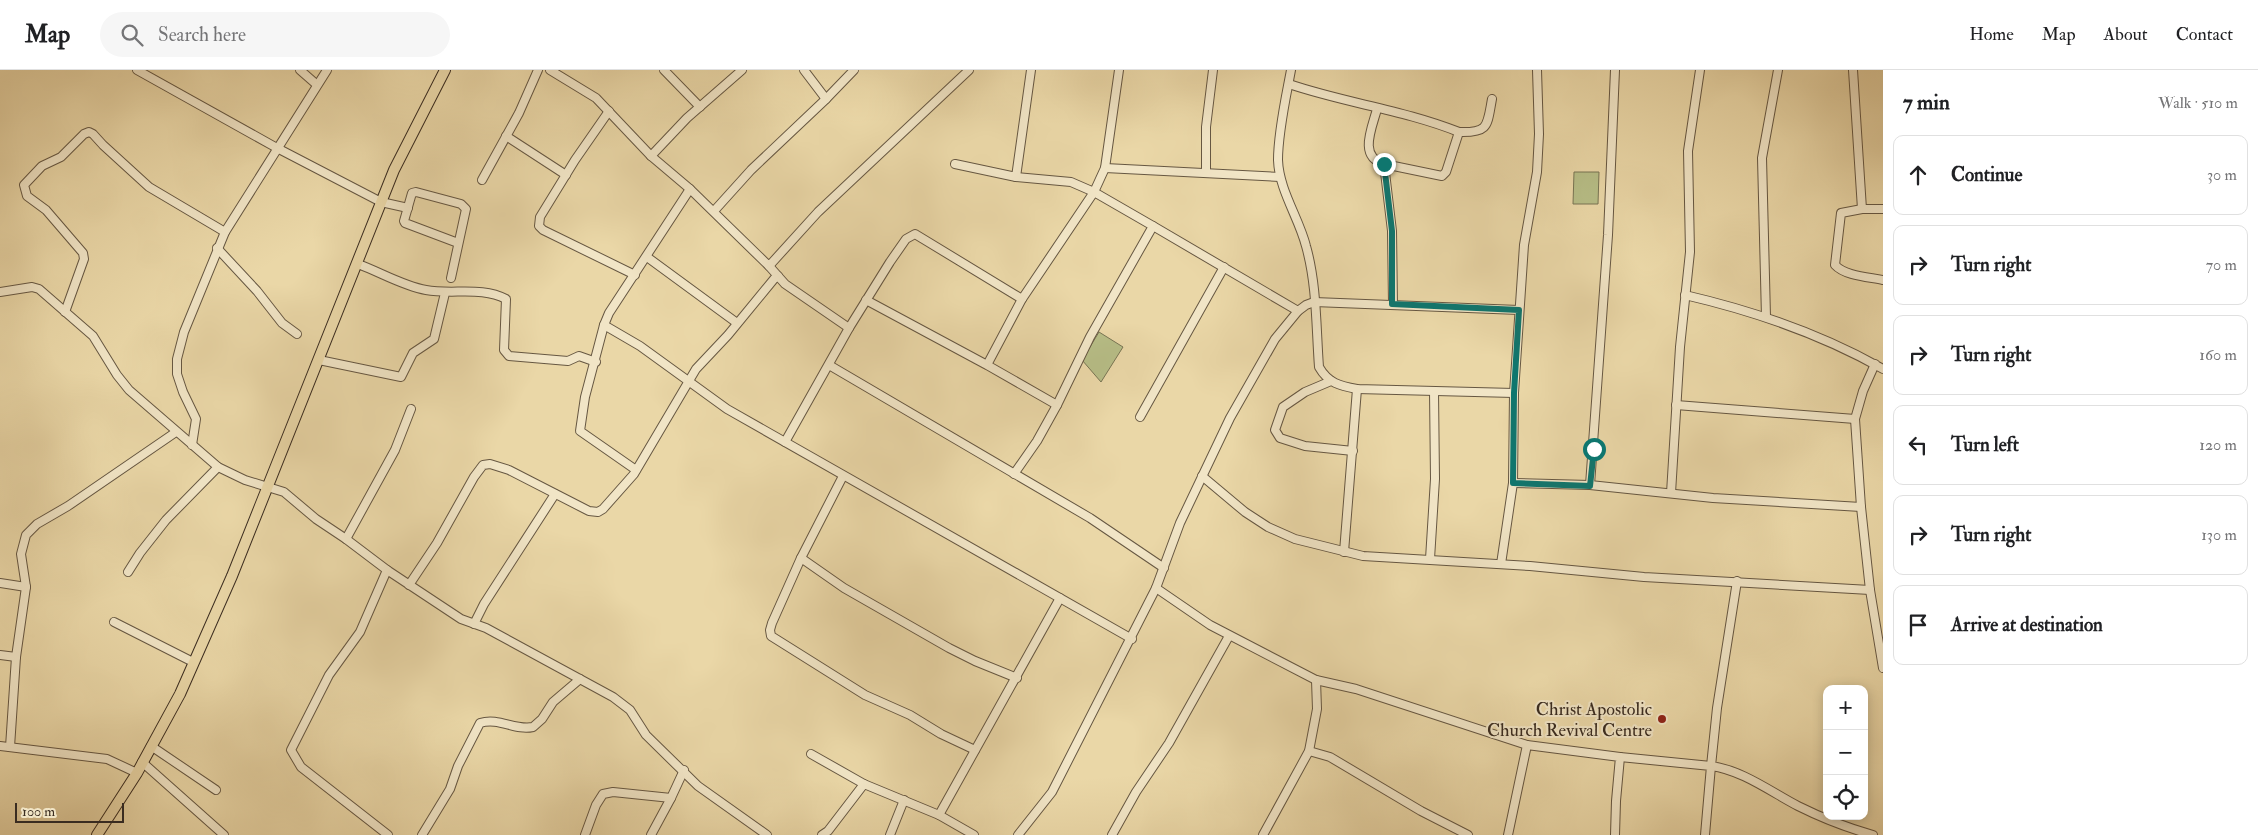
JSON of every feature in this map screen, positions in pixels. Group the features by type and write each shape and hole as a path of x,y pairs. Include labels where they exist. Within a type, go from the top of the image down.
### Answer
{"main road":[{"path":"97,835 137,773 180,694 232,576 394,170 445,70"}],"street":[{"path":"137,70 277,148 381,202 408,208"},
{"path":"300,70 316,84"},
{"path":"192,445 196,419 177,374 177,359 184,332 225,232 316,84 327,70"},
{"path":"482,180 538,70"},
{"path":"550,70 561,73 596,98 651,156 714,211 778,276 812,304 849,328"},
{"path":"664,70 700,106"},
{"path":"651,156 700,106 742,70"},
{"path":"804,70 826,99"},
{"path":"714,211 751,170 854,70"},
{"path":"769,266 818,212 969,70"},
{"path":"1016,177 1031,70"},
{"path":"987,365 1022,299 1094,192 1105,168 1119,70"},
{"path":"1206,173 1206,127 1212,70"},
{"path":"1291,70 1279,151 1280,177 1306,246 1313,280 1319,367 1324,376 1338,386 1357,389 1514,393"},
{"path":"1501,564 1513,483 1514,393 1524,246 1537,172 1539,134 1537,70"},
{"path":"1590,486 1608,235 1615,70"},
{"path":"1671,494 1676,405 1690,252 1688,151 1700,70"},
{"path":"1766,317 1762,158 1778,70"},
{"path":"1853,70 1862,209"},
{"path":"1289,84 1377,109 1433,122 1459,132 1475,133 1483,129 1488,120 1492,99"},
{"path":"1377,109 1368,149 1377,162 1384,164 1442,176 1446,172 1459,132"},
{"path":"609,111 540,217 539,226 543,230 635,275"},
{"path":"65,312 84,259 83,253 46,210 27,196 24,185 42,166 61,157 84,134 89,132 93,134 149,187 225,232"},
{"path":"506,136 566,175"},
{"path":"956,164 1016,177 1071,182 1094,192 1298,311"},
{"path":"1384,164 1392,231 1392,304"},
{"path":"1105,168 1280,177"},
{"path":"636,470 580,431 585,397 596,362 604,325 609,313 690,190"},
{"path":"451,278 466,209 464,206 414,192 411,195 404,221 408,225 458,243"},
{"path":"1883,209 1862,209 1844,212 1840,215 1835,265 1839,269 1853,274 1883,280"},
{"path":"1014,474 1037,441 1090,337 1153,226"},
{"path":"786,442 849,328 906,239 915,234 1022,299"},
{"path":"218,248 257,290 282,323 297,334"},
{"path":"647,257 737,323"},
{"path":"358,264 423,290 445,293 474,291 506,299 504,350 509,356 568,361 579,356 596,362"},
{"path":"1140,417 1224,267"},
{"path":"409,585 437,544 474,477 483,466 490,464 509,470 589,511 598,512 603,509 636,470 696,369 778,276"},
{"path":"0,292 32,287 39,289 93,336 117,375 129,390 218,467 267,489 284,492 316,519 387,570 461,619 486,628 614,697 630,710 646,735 684,770 698,786 767,835"},
{"path":"319,360 401,377 413,353 434,339 445,293"},
{"path":"1685,295 1766,317 1818,337 1883,369"},
{"path":"866,300 1057,405"},
{"path":"1018,835 1052,792 1132,639 1156,588 1180,523 1230,418 1275,339 1298,311 1314,302 1519,310"},
{"path":"604,325 640,346 727,410 1132,639"},
{"path":"1874,364 1863,391 1855,419 1861,507 1870,590 1883,668"},
{"path":"828,365 1090,518 1164,568"},
{"path":"1331,382 1305,392 1283,407 1275,430 1276,435 1305,446 1353,451"},
{"path":"1344,552 1357,389"},
{"path":"1430,558 1435,479 1434,391"},
{"path":"1676,405 1855,419"},
{"path":"346,539 395,450 411,409"},
{"path":"10,747 16,657 26,586 21,554 26,535 37,524 68,506 176,432"},
{"path":"128,572 140,553 166,520 218,467"},
{"path":"843,476 801,558 772,622 771,636 865,695 910,715 941,734 975,750"},
{"path":"1202,476 1245,512 1268,527 1295,539 1344,552 1376,557 1430,558 1644,577 1870,590"},
{"path":"1513,483 1590,486 1772,503 1861,507"},
{"path":"474,624 555,494"},
{"path":"801,558 844,588 871,601 975,662 1017,678"},
{"path":"387,570 360,632 329,675 291,750 301,766 388,835"},
{"path":"1705,835 1719,699 1737,581"},
{"path":"0,583 26,586"},
{"path":"1156,588 1229,636 1316,680 1356,689 1527,745 1721,767 1751,780 1800,807 1873,835"},
{"path":"939,815 1060,598"},
{"path":"114,622 193,662"},
{"path":"1112,835 1136,792 1169,744 1229,636"},
{"path":"0,655 16,657"},
{"path":"422,835 434,819 450,789 458,766 480,722 502,721 523,728 533,728 554,702 580,678"},
{"path":"1266,834 1309,750 1317,709 1316,680"},
{"path":"1508,835 1527,745"},
{"path":"0,746 107,759 137,773"},
{"path":"151,746 216,790"},
{"path":"1309,750 1330,757 1420,811 1468,835"},
{"path":"811,754 864,784 939,815 974,835"},
{"path":"1615,835 1620,757"},
{"path":"142,762 224,835"},
{"path":"651,835 684,770"},
{"path":"822,835 834,824 864,784"},
{"path":"585,835 596,805 603,794 608,792 671,798"},
{"path":"890,835 904,800"}],"green space":[{"path":"1574,172 1599,172 1598,204 1573,204"},
{"path":"1099,332 1123,347 1101,382 1082,360"}],"place":[{"name":"Christ Apostolic Church Revival Centre","path":"1662,719"}],"route":[{"path":"1384,164 1387,202 1392,231 1392,304 1519,310 1514,393 1513,483 1590,486 1594,449"}]}
